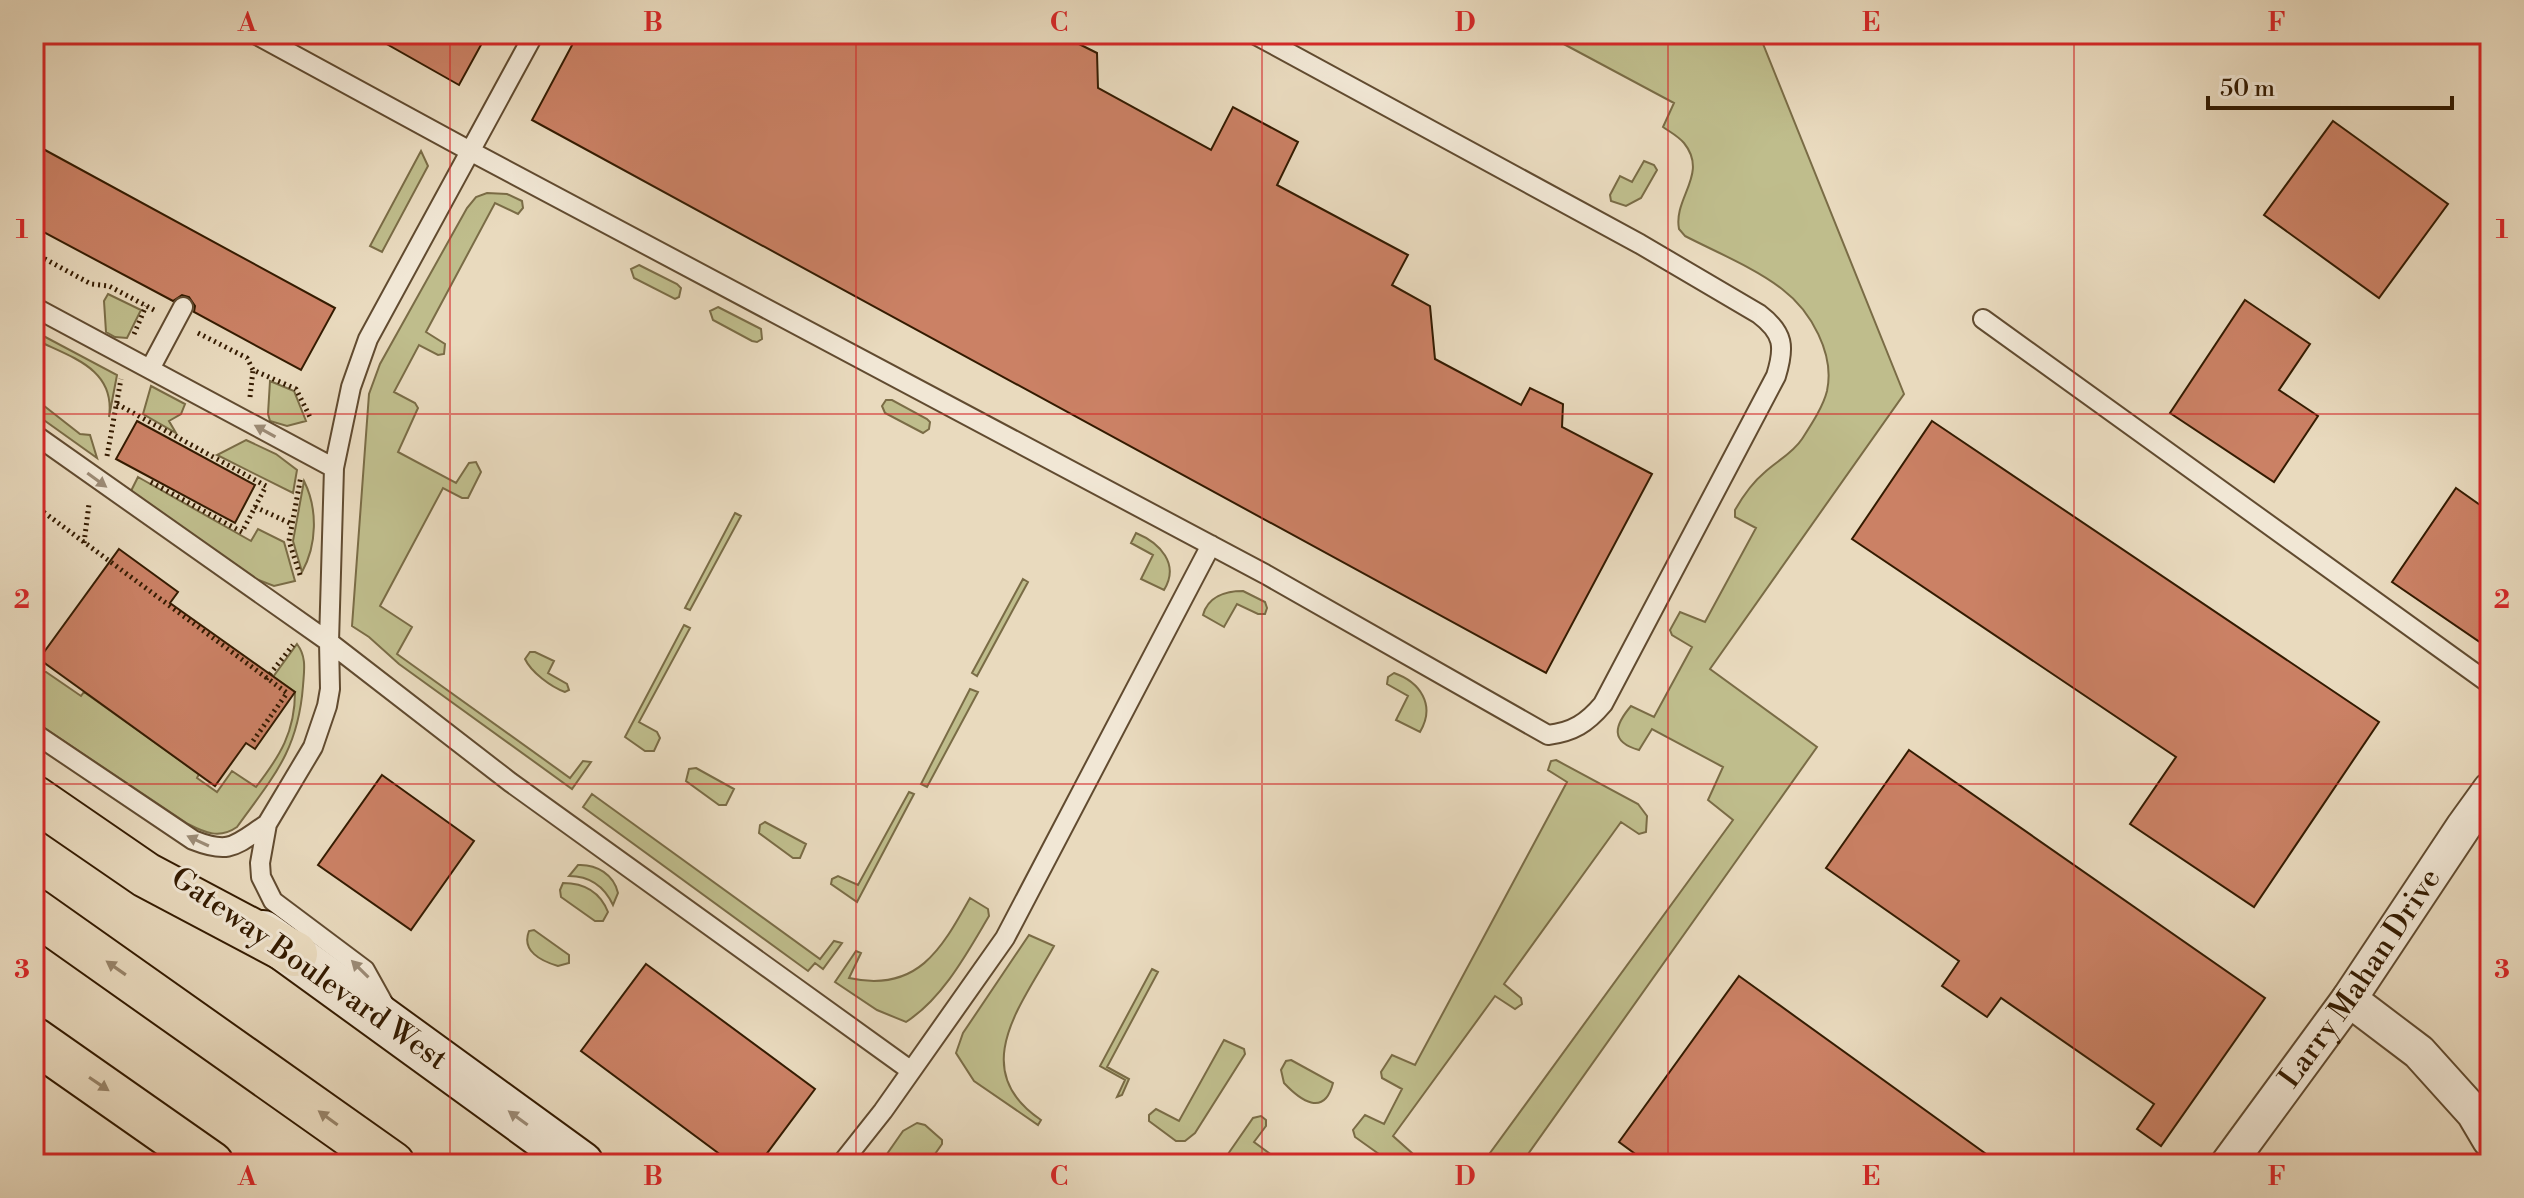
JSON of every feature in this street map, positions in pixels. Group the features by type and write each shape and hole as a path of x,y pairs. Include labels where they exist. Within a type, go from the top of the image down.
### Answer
{"highway":[{"path":"34,798 146,875 295,954"},
{"path":"34,911 392,1164"},
{"path":"34,1040 211,1164"}],"main road":[{"name":"Gateway Boulevard West","path":"34,779 295,954 581,1164"}],"street":[{"name":"Larry Mahan Drive","path":"2228,1164 2349,999 2490,790"},
{"path":"2349,999 2419,1052 2474,1113 2490,1140"}],"lane":[{"path":"255,34 1211,545 1548,735 1571,730 1588,721 1603,704 1776,376 1782,343 1774,325 1640,244 1254,34"},
{"path":"401,1034 365,970 273,901 261,877 260,863 267,824 313,747 330,689 334,468 351,387 368,339 534,34"},
{"path":"2455,34 2480,34"},
{"path":"34,307 334,468"},
{"path":"150,369 183,307"},
{"path":"1983,319 2490,684"},
{"path":"34,434 329,642 510,782 910,1070"},
{"path":"841,1164 883,1111 1005,938 1211,545"},
{"path":"34,733 193,840 222,850 267,824"}],"path":[{"path":"34,253 91,284 109,286 155,311"},
{"path":"132,337 146,306"},
{"path":"193,330 247,358 253,370 296,389 310,417"},
{"path":"105,467 123,370"},
{"path":"117,404 266,486 242,532 147,480"},
{"path":"106,457 120,465"},
{"path":"300,575 289,541 301,475"},
{"path":"84,543 90,491"},
{"path":"34,505 287,693 253,741"},
{"path":"255,507 292,524"},
{"path":"266,679 294,642"}],"shaded area":[{"path":"1545,34 1759,34 1904,394 1710,669 1817,747 1521,1164 1482,1164 1733,820 1708,800 1723,767 1652,729 1639,750 1630,747 1619,738 1618,727 1631,706 1654,717 1692,647 1672,635 1670,630 1680,612 1705,622 1756,528 1735,517 1735,510 1756,480 1790,453 1802,439 1823,403 1829,377 1818,334 1793,298 1760,274 1685,236 1679,229 1681,207 1693,165 1684,143 1663,127 1674,103"},
{"path":"421,151 428,166 382,252 370,246"},
{"path":"1644,161 1654,165 1657,170 1641,198 1626,206 1611,201 1610,195 1620,176 1632,182"},
{"path":"487,193 507,194 522,201 523,208 518,214 495,203 426,332 445,344 444,354 438,355 419,345 394,392 415,403 418,408 398,452 456,483 469,463 476,462 481,472 468,498 443,488 380,606 412,627 397,654 570,778 583,761 591,762 572,789 399,664 352,626 369,394 380,364 467,208 476,197"},
{"path":"639,265 677,284 681,288 679,297 675,299 634,278 631,269"},
{"path":"108,294 141,310 127,338 106,332 104,301"},
{"path":"718,307 761,329 762,339 752,341 713,320 710,311"},
{"path":"34,331 117,375 109,417 109,400 98,376 88,366 34,339"},
{"path":"270,381 294,391 306,421 287,426 270,421"},
{"path":"151,386 185,404 181,414 169,421 176,433 143,414"},
{"path":"34,398 80,434 90,435 97,458 34,413"},
{"path":"886,400 892,400 927,419 929,429 923,433 885,413 882,406"},
{"path":"246,440 276,454 297,470 293,493 217,455"},
{"path":"138,477 251,541 258,529 284,542 295,581 274,586 256,579 131,491"},
{"path":"304,481 312,503 314,527 311,550 302,572 293,541"},
{"path":"735,513 741,516 690,610 685,608"},
{"path":"1136,533 1153,542 1165,556 1170,572 1164,590 1141,579 1153,555 1131,543"},
{"path":"1023,579 1028,582 977,676 972,673"},
{"path":"1243,591 1265,602 1265,614 1237,604 1224,627 1203,615 1218,596"},
{"path":"684,625 690,628 639,722 657,732 660,738 654,751 645,751 625,737"},
{"path":"297,644 304,659 304,675 296,728 272,778 237,827 225,833 206,832 188,824 34,721 34,672 46,672 81,696 84,692 199,774 197,778 217,792 232,771 256,787 279,754 289,731 295,692 273,677"},
{"path":"530,652 554,661 548,673 567,684 569,690 560,690 537,674 525,659"},
{"path":"1394,673 1411,682 1423,696 1426,713 1420,732 1396,720 1408,696 1387,684 1388,677"},
{"path":"970,689 978,692 927,787 921,784"},
{"path":"1556,760 1638,804 1647,816 1646,832 1639,834 1621,822 1504,984 1521,998 1522,1004 1515,1009 1495,996 1393,1136 1413,1154 1406,1164 1393,1164 1355,1137 1353,1130 1365,1115 1384,1124 1402,1089 1382,1078 1381,1072 1392,1055 1415,1065 1567,782 1548,770 1551,761"},
{"path":"696,768 734,789 726,805 719,805 686,781 689,769"},
{"path":"909,792 914,794 857,902 831,884 832,879 838,876 858,885"},
{"path":"592,794 820,959 834,941 842,943 823,969 815,963 808,971 583,807"},
{"path":"765,822 806,844 800,858 793,858 759,833 760,825"},
{"path":"578,865 592,866 609,876 618,893 613,905 595,883 569,876"},
{"path":"563,883 584,887 596,894 608,912 603,921 595,921 561,897"},
{"path":"970,898 988,909 989,916 943,988 906,1022 877,1010 835,982 856,951 861,953 849,978 873,981 910,973 937,950"},
{"path":"534,930 569,955 569,963 558,966 534,954 527,938 529,931"},
{"path":"1029,935 1054,946 1016,1013 1007,1036 1004,1058 1007,1080 1019,1101 1041,1120 1038,1125 974,1081 956,1053 963,1033"},
{"path":"1152,969 1158,972 1107,1067 1129,1079 1122,1095 1117,1097 1125,1080 1100,1066"},
{"path":"1224,1040 1244,1049 1245,1054 1195,1133 1185,1141 1176,1141 1149,1121 1149,1115 1156,1109 1179,1121"},
{"path":"1291,1060 1333,1083 1324,1100 1318,1103 1304,1100 1284,1083 1281,1070 1286,1061"},
{"path":"1261,1116 1266,1120 1266,1126 1254,1142 1284,1164 1274,1164 1261,1154 1254,1164 1228,1164 1228,1154 1253,1118"},
{"path":"917,1123 925,1125 942,1140 928,1164 880,1164 903,1131"}],"building":[{"path":"369,34 487,34 459,85"},
{"path":"578,34 999,34 1016,43 1033,34 1059,34 1097,53 1098,88 1211,150 1233,107 1298,142 1277,185 1408,255 1392,285 1430,306 1435,359 1521,405 1530,388 1563,404 1562,427 1652,474 1546,673 532,120"},
{"path":"2333,121 2448,204 2379,298 2264,215"},
{"path":"34,144 335,308 301,370 194,312 195,306 189,297 182,295 173,301 34,227"},
{"path":"2245,300 2310,344 2279,390 2318,416 2274,482 2170,413"},
{"path":"137,421 255,485 235,523 116,459"},
{"path":"1932,421 2379,722 2254,907 2130,824 2176,757 1852,539"},
{"path":"2456,488 2490,512 2490,649 2392,582"},
{"path":"119,549 178,592 170,603 295,692 255,749 246,743 215,786 39,659"},
{"path":"1909,750 2265,998 2161,1146 2137,1129 2154,1104 2001,998 1987,1017 1942,986 1959,961 1826,868"},
{"path":"382,775 474,841 411,930 318,865"},
{"path":"646,964 815,1089 759,1164 733,1164 581,1051"},
{"path":"1739,976 2000,1164 1649,1164 1619,1142"}]}
